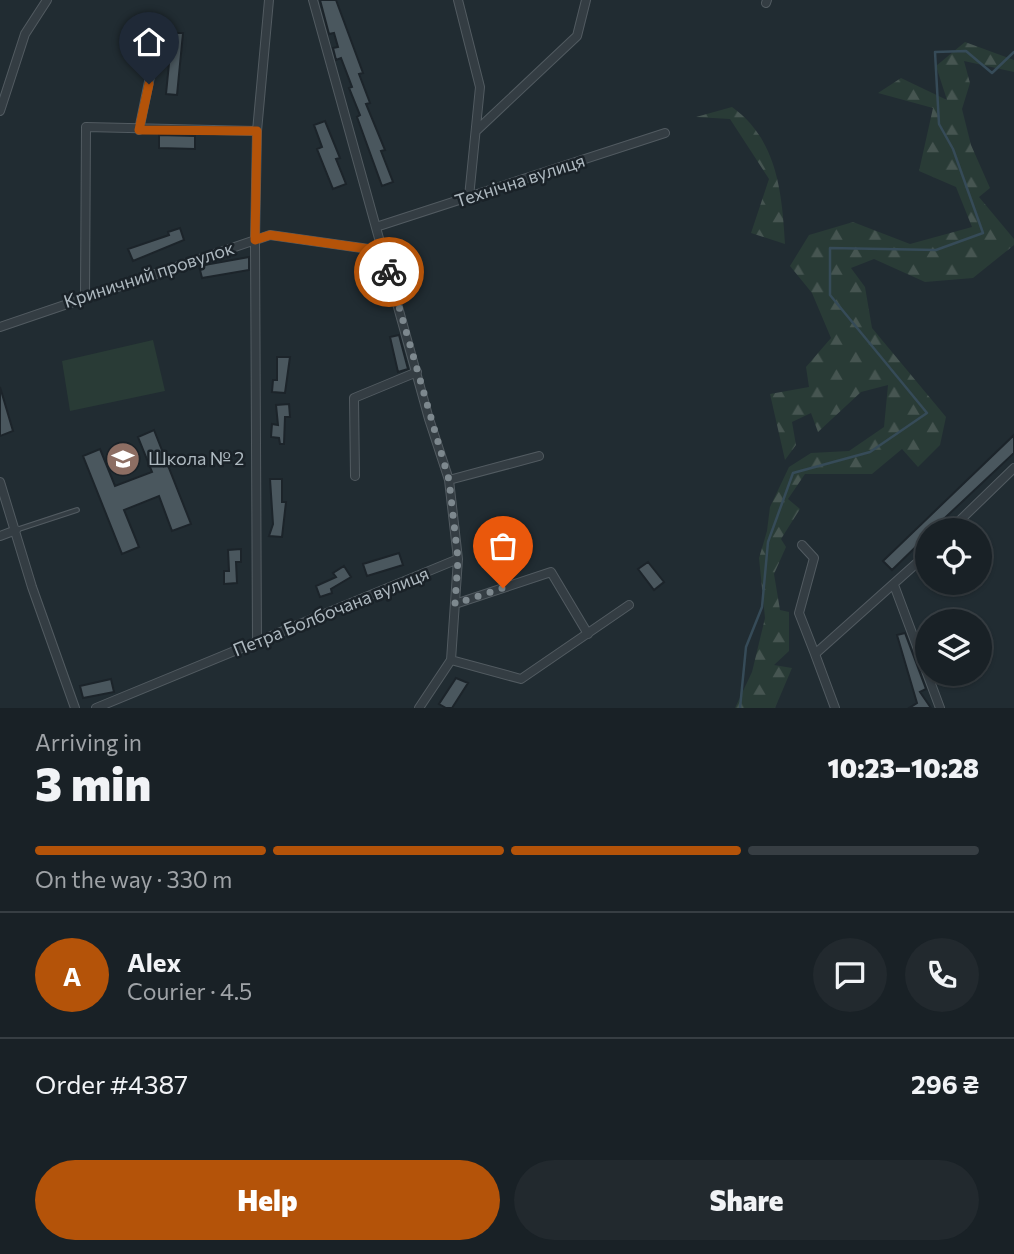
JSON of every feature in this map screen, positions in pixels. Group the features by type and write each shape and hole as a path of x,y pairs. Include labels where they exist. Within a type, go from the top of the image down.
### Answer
{"street":[{"path":"0,111 25,34 47,0"},
{"path":"257,643 257,131 270,0"},
{"path":"313,0 449,480 458,559 451,660 419,708"},
{"path":"458,0 480,87 469,197"},
{"path":"476,131 577,36 586,0"},
{"path":"139,130 158,37"},
{"path":"85,296 86,127 257,131"},
{"name":"Технічна вулиця","path":"376,227 665,134"},
{"name":"Криничний провулок","path":"0,327 270,235 383,251"},
{"path":"355,476 354,398 417,372"},
{"path":"449,480 538,456"},
{"path":"962,518 1014,468"},
{"path":"0,482 32,587 75,708"},
{"path":"0,536 16,530"},
{"path":"802,545 814,558 799,613 835,708"},
{"name":"Петра Болбочана вулиця","path":"96,708 458,559"},
{"path":"815,654 915,565"},
{"path":"455,604 551,572 588,634"},
{"path":"894,585 940,708"},
{"path":"451,660 521,679 629,605"}],"lane":[{"path":"16,530 77,510"}],"green space":[{"path":"965,42 1014,60 1014,72 964,61 970,83 962,109 971,145 990,188 979,197 1014,239 1014,245 973,278 925,282 874,259 851,268 865,287 872,328 946,417 940,445 918,467 902,449 872,474 805,474 788,499 800,509 781,539 786,547 774,574 780,610 789,612 789,651 774,665 792,668 775,708 735,708 752,672 765,618 759,558 767,531 770,507 789,467 811,453 849,451 884,427 888,385 861,392 818,432 811,413 792,422 796,445 785,460 770,394 809,387 806,367 831,338 812,293 790,266 809,235 853,222 910,244 972,227 956,187 919,171 933,108 878,93 901,78 947,100 936,66"},
{"path":"732,107 747,120 768,151 779,186 785,244 751,233 769,179 730,119 696,117"},
{"path":"153,340 165,391 70,411 62,361"}],"building":[{"path":"320,0 336,0 363,73 359,74 370,103 366,104 385,150 381,151 393,182 382,186 357,117 360,115 349,88 352,87 341,58 336,60 333,48 338,47 334,33 329,34"},
{"path":"172,33 183,33 177,95 166,94"},
{"path":"325,121 340,158 336,159 346,184 333,189 317,149 322,147 314,125"},
{"path":"159,135 195,136 195,149 159,148"},
{"path":"180,228 184,240 133,261 128,249 169,235 168,232"},
{"path":"249,257 249,270 202,278 199,266"},
{"path":"399,335 408,369 398,372 390,337"},
{"path":"277,357 290,357 285,393 272,392 273,380 277,380"},
{"path":"0,387 13,431 0,436"},
{"path":"289,404 290,417 285,417 284,444 280,444 279,438 271,437 272,424 278,425 276,405"},
{"path":"154,430 191,524 172,531 159,496 124,510 139,547 122,554 83,456 100,449 115,486 152,472 138,437"},
{"path":"1014,435 1014,453 945,518 928,518"},
{"path":"270,479 282,479 282,502 286,502 282,537 269,536 273,524"},
{"path":"915,530 915,548 892,570 883,561"},
{"path":"241,549 241,562 236,562 237,583 224,584 224,571 229,571 228,550"},
{"path":"399,553 403,565 367,576 363,564"},
{"path":"648,562 664,582 654,590 638,569"},
{"path":"344,566 351,577 331,589 332,593 320,597 316,586 336,577 333,573"},
{"path":"905,633 915,660 915,686 925,686 926,689 920,692 931,708 909,708 917,703 897,635"},
{"path":"456,678 468,683 452,708 446,708 439,704"},
{"path":"111,679 114,692 83,698 80,686"}],"waterway":[{"path":"740,708 746,647 762,607 768,542 793,473 870,452 927,413 830,295 830,248 936,250 983,233 953,149 939,124 935,52 966,51 992,73 1014,52"}],"way so far":[{"path":"389,272 429,419 449,480 458,559 455,604 503,588"}],"place":[{"name":"Школа № 2","path":"123,459"}],"route":[{"path":"149,84 139,130 257,131 255,240 270,235 383,251 389,272"}]}
